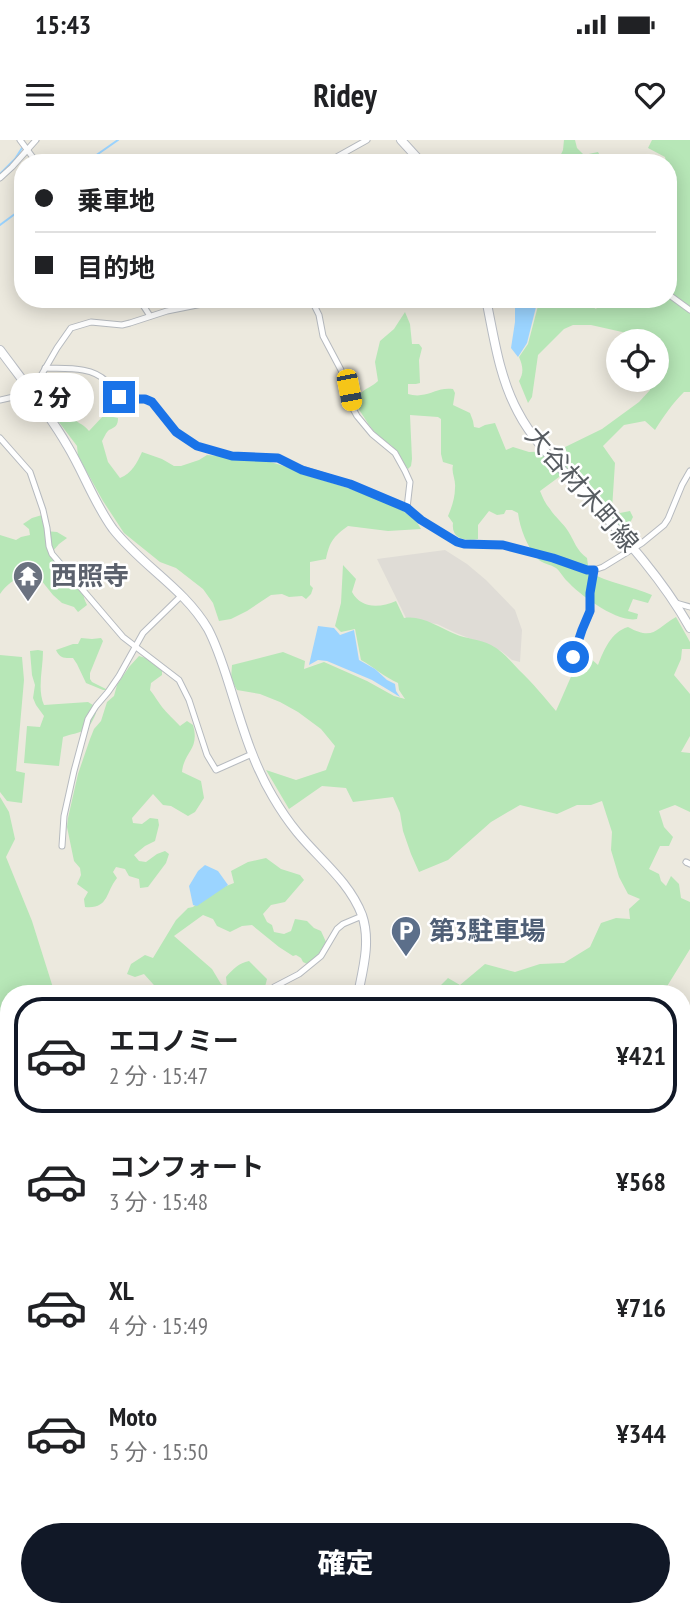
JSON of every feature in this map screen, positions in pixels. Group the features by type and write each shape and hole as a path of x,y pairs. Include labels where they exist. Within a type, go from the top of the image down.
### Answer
{"street":[{"path":"20,140 31,154"},
{"path":"22,154 36,140"},
{"path":"342,154 367,140"},
{"path":"401,140 414,154"},
{"path":"0,178 14,163"},
{"path":"145,308 150,316"},
{"path":"0,400 31,393 71,328 91,322 122,325 182,308"},
{"path":"316,308 323,336 349,390 352,407 372,435 395,453 405,471 410,482 407,508"},
{"name":"大谷材木町線","path":"488,308 505,384 526,426 632,548 675,603 690,628"},
{"path":"0,350 69,447 105,519 135,554 182,595 207,629 221,660 252,754 266,785 297,833 352,894 362,916 365,955 360,985"},
{"path":"45,368 75,369 93,373 106,381 121,399 152,402 176,432 197,446 232,456 278,458 407,508 457,542 503,545 587,570 603,567 642,543 664,525 690,471"},
{"path":"0,438 28,467 43,510 52,554 123,637 174,675 183,686 207,755 216,770 252,754"},
{"path":"573,657 590,611 594,570"},
{"path":"62,846 64,816 84,730 96,706 108,692 142,634 182,595"},
{"path":"675,603 690,607"},
{"path":"278,985 299,974 321,956 337,929 343,924 362,916"}],"shaded area":[{"path":"445,550 486,580 515,610 522,630 520,662 437,624 407,620 377,559"}],"green space":[{"path":"564,140 575,140 577,148 583,154 561,154"},
{"path":"652,140 690,140 690,392 684,392 655,430 645,421 624,425 603,446 615,463 612,509 620,513 630,511 633,517 624,535 573,472 559,477 540,491 548,507 587,558 589,572 652,595 648,603 633,599 628,611 638,614 637,619 629,619 599,607 573,587 556,568 539,560 525,537 518,513 512,510 497,515 489,511 478,525 478,539 460,538 454,533 453,523 448,516 454,498 453,465 443,462 441,419 410,415 412,459 408,469 392,446 378,436 358,408 359,395 378,381 375,362 380,341 394,329 405,312 410,324 412,344 419,344 422,348 419,360 420,383 408,384 408,394 419,395 453,389 453,405 470,413 474,427 495,423 506,450 513,447 529,452 557,451 602,429 648,392 669,392 669,329 609,329 573,325 564,329 538,355 532,397 528,403 519,381 522,369 519,357 528,344 537,308 677,308 677,154 659,154 648,148"},
{"path":"44,391 54,395 57,406 89,431 104,415 118,418 117,425 108,431 102,441 108,462 120,478 131,470 142,452 174,466 199,460 207,455 264,460 382,501 403,511 416,521 421,529 388,531 348,526 333,540 326,559 310,562 310,585 313,588 306,599 302,596 271,595 231,619 219,621 213,603 203,589 176,568 160,562 124,533 78,456 77,446 40,397"},
{"path":"42,515 45,531 57,532 67,538 53,551 69,568 90,572 90,579 83,591 87,605 78,612 74,607 62,603 41,580 24,574 0,594 0,535 16,540 30,535 29,529 23,524"},
{"path":"343,565 356,579 352,592 360,602 377,606 396,601 404,618 424,620 459,636 491,645 506,656 556,711 581,650 598,665 609,642 622,629 628,627 644,633 654,632 676,617 690,642 690,649 682,649 674,675 690,694 690,736 681,752 690,753 690,812 675,805 659,811 664,827 673,837 669,846 660,846 649,869 659,874 666,886 671,876 679,884 681,898 690,902 690,949 668,985 460,985 485,964 515,972 540,964 564,963 590,947 601,923 616,918 630,919 629,909 640,899 628,894 619,877 611,850 612,832 602,801 591,805 577,805 557,814 520,805 491,822 448,860 419,872 393,797 353,802 346,788 322,786 289,809 266,770 296,780 326,770 335,746 321,729 298,712 260,694 237,690 231,679 232,665 283,652 305,661 304,669 324,662 405,699 398,683 361,660 355,629 341,632 335,626 341,603"},
{"path":"81,638 101,638 103,641 90,679 106,690 86,683 73,658 65,658 56,650 78,644"},
{"path":"30,651 43,651 41,686 44,705 88,702 93,705 96,713 87,728 63,737 59,766 24,763 27,726 40,727 44,716 33,698 35,685"},
{"path":"0,655 22,657 24,680 16,771 25,773 22,803 7,801 0,792"},
{"path":"139,656 149,659 162,669 162,675 151,683 150,690 162,707 180,726 187,721 193,725 195,740 182,772 201,781 204,798 195,812 188,816 171,806 163,805 153,794 132,818 133,823 142,824 150,818 158,819 155,841 134,855 139,861 146,862 165,851 169,854 166,863 148,887 140,888 139,879 129,876 125,869 116,867 113,872 117,878 103,903 85,907 84,899 88,892 77,884 81,875 80,868 74,861 67,827 68,818 78,774 94,729 101,721 107,702 114,696 117,685"},
{"path":"0,797 9,812 15,839 6,857 32,921 52,985 0,985"},
{"path":"266,858 281,869 300,875 304,880 285,902 271,905 263,914 274,932 284,934 291,931 295,919 307,921 321,931 326,942 316,958 307,964 279,947 252,925 230,932 203,915 174,936 212,969 223,985 154,985 144,974 135,977 127,974 131,964 145,955 153,958 176,920 188,908 193,907 208,893 234,883 231,871 248,862"},
{"path":"249,961 267,979 266,985 227,985 226,977 236,967"},
{"path":"448,978 460,985 441,985"}],"water":[{"path":"515,308 536,308 527,343 518,357 511,348"},
{"path":"318,626 334,628 340,635 354,630 359,660 395,684 400,697 372,680 327,661 318,660 309,665"},
{"path":"205,865 218,871 228,885 197,906 193,905 189,886"}],"waterway":[{"path":"98,154 118,140"},
{"path":"18,154 22,148"},
{"path":"0,174 14,160"},
{"path":"0,225 14,215"}],"place":[{"name":"西照寺","path":"28,603"},
{"name":"第3駐車場","path":"406,958"}],"route":[{"path":"119,397 152,402 176,432 197,446 232,456 278,458 302,470 350,484 407,508 457,542 503,545 594,570 590,611 573,657"}]}
